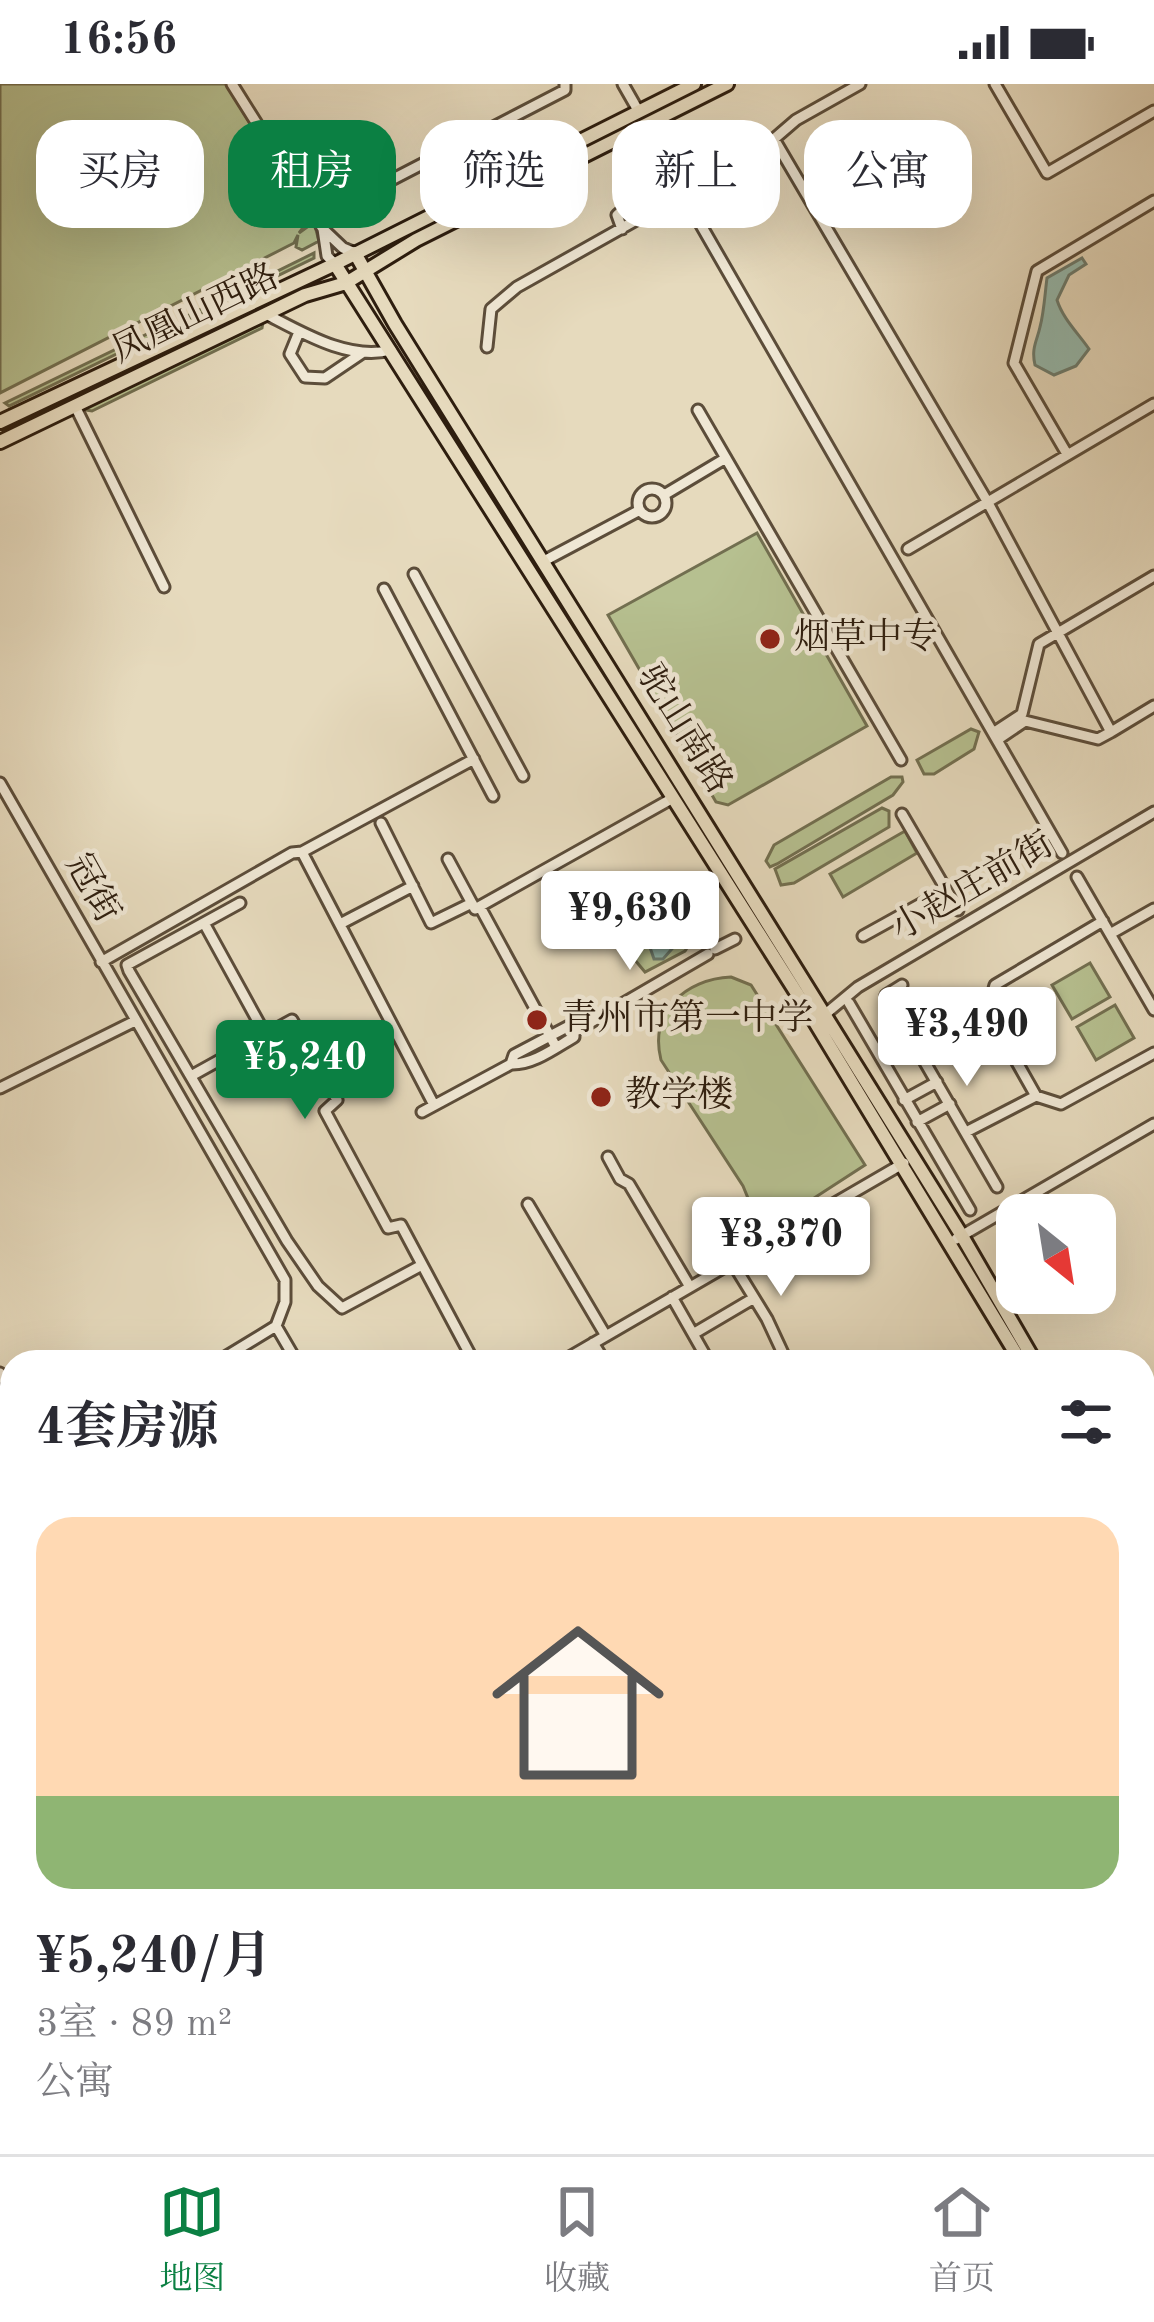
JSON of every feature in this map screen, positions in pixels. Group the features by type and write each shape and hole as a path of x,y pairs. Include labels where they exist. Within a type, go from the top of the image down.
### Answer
{"main road":[{"name":"凤凰山西路","path":"588,137 694,84"},
{"name":"凤凰山西路","path":"656,120 727,84"},
{"name":"凤凰山西路","path":"0,442 305,296 346,284 416,240 612,142"},
{"name":"凤凰山西路","path":"0,422 420,221"},
{"name":"驼山南路","path":"356,253 907,1161"},
{"name":"驼山南路","path":"335,264 1027,1350"},
{"name":"驼山南路","path":"956,1239 1015,1350"}],"street":[{"path":"232,84 323,229 343,248 356,253"},
{"path":"507,120 565,90 566,84"},
{"path":"623,84 639,112"},
{"path":"860,84 796,120 774,139 987,502 1111,732"},
{"path":"995,84 1047,172 1154,112"},
{"path":"1067,454 1014,363 1037,271 1154,201"},
{"path":"703,228 1062,853"},
{"path":"323,229 327,256 335,264"},
{"path":"488,347 490,309 517,287 622,229"},
{"path":"266,314 299,332 362,352 373,355 391,350"},
{"path":"299,332 290,354 305,377 325,378 362,352"},
{"path":"908,548 1154,404"},
{"path":"75,406 164,587"},
{"path":"698,410 901,760"},
{"path":"664,495 726,458"},
{"path":"646,490 664,495 660,514 652,517 640,510 638,501 646,490"},
{"path":"542,562 640,510"},
{"path":"414,574 523,776"},
{"path":"995,736 1022,714 1039,644 1154,576"},
{"path":"384,589 494,796"},
{"path":"995,736 1025,722 1098,740 1154,706"},
{"path":"101,962 292,853 302,852 474,759"},
{"name":"冠街","path":"0,783 285,1280 285,1302 276,1326"},
{"path":"381,823 431,922 476,905 673,798"},
{"name":"小赵庄前街","path":"823,1016 858,987 1154,812"},
{"path":"902,814 958,910"},
{"path":"302,852 434,1105"},
{"path":"1060,869 1066,879 1078,877 1084,868 1078,858"},
{"path":"448,859 556,1047"},
{"path":"1078,877 1154,1010"},
{"path":"340,924 413,886"},
{"path":"863,936 946,890"},
{"path":"240,903 127,965 287,1241 318,1286 342,1308 422,1265"},
{"path":"1110,934 1154,909"},
{"path":"921,1054 986,1019 994,985 1102,921"},
{"path":"204,923 265,1034"},
{"path":"574,1032 735,938"},
{"path":"902,986 886,995 998,1187"},
{"path":"849,1003 904,1110 917,1122 970,1210"},
{"path":"989,1013 1036,1096 1061,1104 1154,1053"},
{"path":"191,1076 292,1019 337,1100 325,1111 388,1228 400,1226 468,1350"},
{"path":"0,1088 135,1021"},
{"path":"422,1112 511,1064 522,1064 556,1047 574,1037 574,1032 569,1026 514,1055 511,1064"},
{"path":"904,1110 937,1082"},
{"path":"966,1132 1036,1096"},
{"path":"917,1122 950,1104"},
{"path":"956,1239 1153,1128"},
{"path":"608,1157 690,1287"},
{"path":"581,1350 907,1161"},
{"path":"528,1204 606,1336"},
{"path":"732,1262 781,1350"},
{"path":"673,1297 702,1350"},
{"path":"693,1334 754,1298"},
{"path":"237,1350 276,1326 290,1350"},
{"path":"593,1343 597,1350"}],"green space":[{"path":"0,84 226,84 248,120 228,120 228,228 303,228 299,233 316,228 319,241 302,250 296,247 298,235 294,243 0,393"},
{"path":"314,253 314,258 187,316"},
{"path":"263,322 262,328 92,411 79,409"},
{"path":"168,324 168,329 9,406 5,403"},
{"path":"757,533 867,726 728,805 716,802 608,615"},
{"path":"971,729 979,732 974,749 934,774 924,774 917,760"},
{"path":"891,777 902,777 903,782 893,795 770,867 766,861 774,845"},
{"path":"882,808 889,811 889,827 794,883 781,885 775,869"},
{"path":"905,831 917,853 843,897 830,874"},
{"path":"683,904 694,905 704,922 685,951 645,972 629,953 633,944 650,923"},
{"path":"1090,963 1110,997 1072,1019 1052,985"},
{"path":"731,977 751,985 865,1165 788,1215 759,1225 743,1186 661,1060 659,1043 660,1027 674,1001 699,984"},
{"path":"1115,1005 1134,1038 1096,1060 1077,1027"}],"water":[{"path":"1082,258 1086,264 1069,275 1057,300 1089,349 1076,366 1054,375 1035,365 1034,359 1047,278"},
{"path":"680,908 690,911 694,924 663,959 654,959 644,930"}],"place":[{"name":"烟草中专","path":"770,639"},
{"name":"青州市第一中学","path":"537,1020"},
{"name":"教学楼","path":"601,1097"}]}
